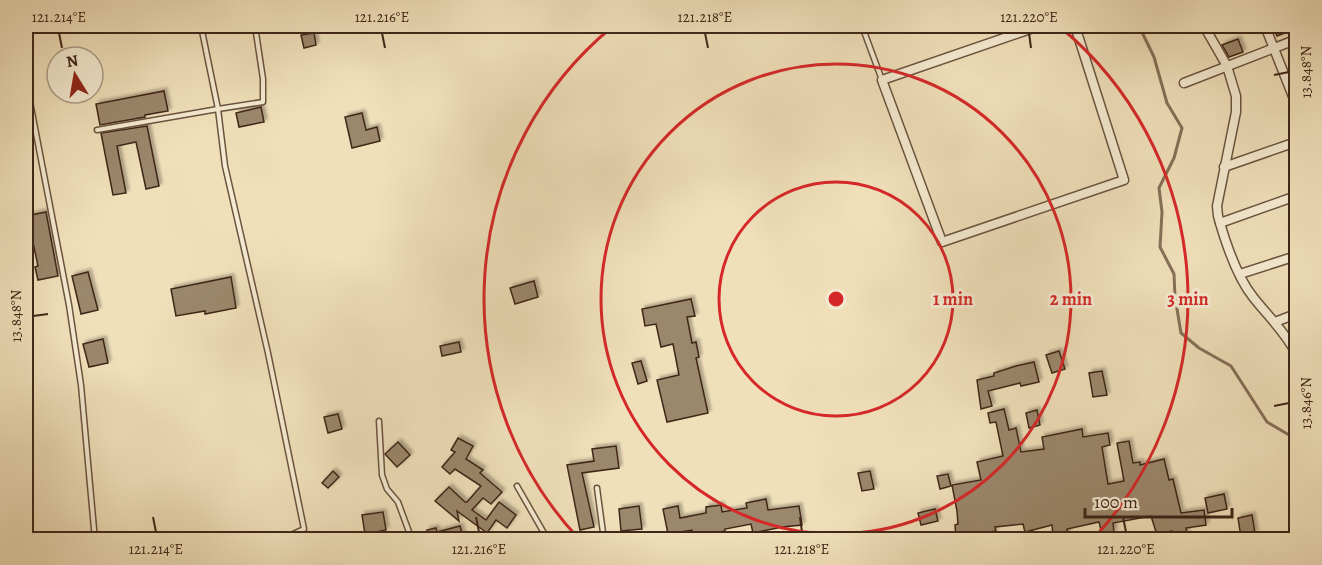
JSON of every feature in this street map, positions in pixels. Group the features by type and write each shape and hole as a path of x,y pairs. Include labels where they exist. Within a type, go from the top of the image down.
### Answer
{"main road":[{"path":"1259,540 1296,538"}],"street":[{"path":"1039,26 882,80 942,242 1124,180 1075,26"},
{"path":"1204,26 1227,66 1236,96 1236,112 1217,206 1220,223 1240,274 1254,298 1275,322 1296,353"},
{"path":"1265,26 1296,104"},
{"path":"1184,83 1295,40"},
{"path":"1224,167 1296,142"},
{"path":"1220,223 1296,196"},
{"path":"1240,274 1296,256"},
{"path":"1275,322 1296,314"}],"lane":[{"path":"201,26 218,109 225,166 268,353 304,529 289,536 271,540"},
{"path":"97,130 263,102 263,79 255,26"},
{"path":"862,26 882,80"},
{"path":"26,81 71,316 81,385 95,540"},
{"path":"380,421 382,475 387,489 398,502 412,540"},
{"path":"518,486 548,540"},
{"path":"597,488 604,540"}],"building":[{"path":"1273,26 1296,26 1296,29 1277,36"},
{"path":"314,33 316,45 304,48 301,35"},
{"path":"1238,39 1243,52 1229,57 1222,45"},
{"path":"164,91 168,111 100,125 96,105 105,105 105,102"},
{"path":"261,107 264,122 239,127 236,113"},
{"path":"362,113 366,130 377,127 380,141 352,148 345,117"},
{"path":"147,126 159,186 146,189 136,142 117,146 126,193 113,195 101,133"},
{"path":"46,212 58,276 38,280 35,267 38,266 29,224 26,225 26,216"},
{"path":"88,272 98,310 81,314 72,276"},
{"path":"231,277 236,308 205,314 205,311 176,316 171,289"},
{"path":"534,281 538,297 515,304 510,288"},
{"path":"691,299 695,316 687,317 692,343 696,342 699,357 696,358 708,413 667,422 657,380 679,375 673,344 661,347 656,324 645,326 642,309"},
{"path":"103,339 108,363 89,367 83,344"},
{"path":"459,342 461,352 442,356 440,346"},
{"path":"1059,351 1065,369 1052,373 1046,355"},
{"path":"641,361 647,381 638,384 632,363"},
{"path":"1034,362 1039,382 1021,386 1020,383 988,391 992,406 981,409 977,380"},
{"path":"1102,371 1107,395 1093,397 1089,373"},
{"path":"1004,409 1009,430 1016,428 1021,452 1044,449 1042,437 1082,429 1083,437 1108,433 1110,445 1102,447 1108,484 1124,481 1117,443 1129,441 1133,463 1140,462 1140,465 1164,459 1169,480 1173,479 1181,513 1204,510 1206,525 1186,528 1187,533 1174,536 1172,531 1157,535 1151,516 1113,523 1114,532 1102,534 1099,522 1067,529 1068,533 1053,536 1052,525 1025,532 1023,524 995,527 996,531 956,537 957,511 952,485 981,480 977,462 1003,456 996,422 990,423 988,413"},
{"path":"1037,410 1040,425 1029,428 1026,413"},
{"path":"338,414 342,429 328,433 324,417"},
{"path":"458,438 473,446 466,459 483,470 480,473 502,492 491,504 483,498 472,510 486,520 499,502 516,515 507,528 496,520 487,533 457,511 459,521 435,501 449,487 467,502 481,486 455,469 450,474 442,467 455,452 451,450"},
{"path":"398,442 410,455 397,467 385,454"},
{"path":"616,446 619,468 582,473 594,527 580,530 567,465 594,461 592,449"},
{"path":"333,471 339,477 328,488 322,483"},
{"path":"870,471 874,489 862,491 858,473"},
{"path":"948,474 951,486 940,489 937,476"},
{"path":"1224,494 1227,509 1208,513 1205,498"},
{"path":"766,499 768,510 799,506 802,525 753,533 751,524 693,537 692,530 668,534 663,509 678,506 680,518 706,513 706,507 721,505 722,512 747,508 746,503"},
{"path":"639,506 642,529 621,531 619,509"},
{"path":"935,509 938,521 921,525 918,513"},
{"path":"383,512 386,530 365,534 362,515"},
{"path":"1252,515 1255,533 1241,537 1238,518"},
{"path":"460,526 464,540 416,540 416,537 428,534 427,530 436,528 437,532"}],"waterway":[{"path":"1139,26 1154,57 1167,103 1182,128 1174,158 1159,188 1162,212 1160,247 1174,274 1181,333 1199,348 1231,366 1267,422 1296,439"}]}
